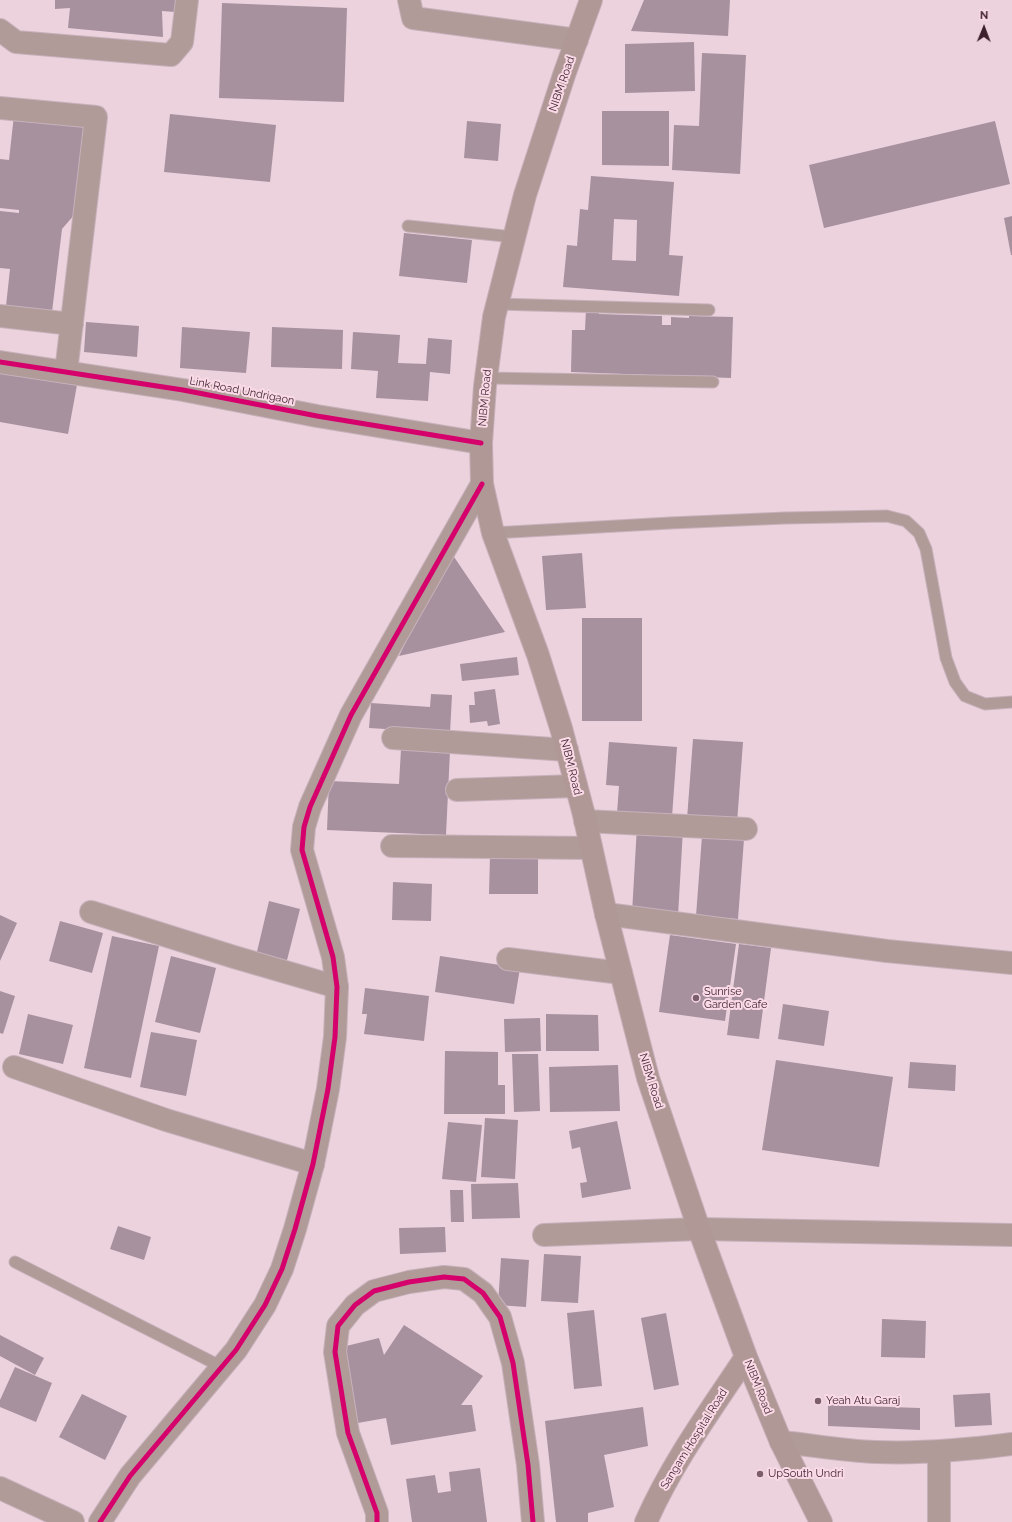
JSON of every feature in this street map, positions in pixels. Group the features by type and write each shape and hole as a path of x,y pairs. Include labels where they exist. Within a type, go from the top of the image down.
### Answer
{"main road":[{"name":"NIBM Road","path":"591,0 525,195 494,317 486,378 481,443 482,484 493,533 538,655 561,728 648,1078 699,1229 746,1358 781,1442 820,1522"},
{"name":"Sangam Hospital Road","path":"646,1522 656,1499 681,1455 746,1358"}],"street":[{"path":"0,30 16,42 171,55 182,42 187,0"},
{"path":"409,0 414,18 577,40"},
{"path":"0,108 96,117 66,372"},
{"path":"0,316 72,324"},
{"name":"Link Road Undrigaon","path":"0,362 183,390 317,416 481,443"},
{"path":"100,1522 130,1476 236,1350 265,1305 282,1268 295,1229 313,1164 328,1089 335,1037 337,987 333,956 302,850 304,827 310,807 351,715 482,484"},
{"path":"393,738 567,750"},
{"path":"457,790 576,786"},
{"path":"585,820 746,830"},
{"path":"392,846 591,848"},
{"path":"91,912 234,957 337,987"},
{"path":"606,914 887,951 1012,963"},
{"path":"508,959 621,973"},
{"path":"14,1067 166,1120 313,1164"},
{"path":"544,1235 699,1229 1012,1235"},
{"path":"377,1522 377,1513 348,1433 335,1352 338,1326 355,1306 374,1291 409,1282 444,1278 464,1279 483,1293 500,1317 513,1363 528,1464 533,1522"},
{"path":"781,1442 874,1452 939,1452 1012,1444"},
{"path":"939,1452 939,1522"},
{"path":"0,1488 72,1522"}],"lane":[{"path":"408,226 514,237"},
{"path":"497,304 709,310"},
{"path":"486,378 713,382"},
{"path":"493,533 786,518 887,516 906,521 919,533 926,549 946,658 955,682 965,696 985,704 1012,702"},
{"path":"15,1262 222,1367"}],"building":[{"path":"55,0 176,0 175,12 162,11 163,37 68,28 70,8 55,9"},
{"path":"644,0 730,0 728,36 631,31"},
{"path":"222,3 347,8 344,102 219,98"},
{"path":"694,42 695,91 625,93 625,44"},
{"path":"702,53 746,55 740,174 672,170 674,125 699,126"},
{"path":"602,111 669,111 669,166 602,165"},
{"path":"170,114 276,125 270,182 164,172"},
{"path":"14,115 84,121 79,171 81,207 62,229 52,312 6,306 10,269 0,268 0,211 19,213 19,210 0,208 0,159 9,160"},
{"path":"467,121 501,124 498,161 464,158"},
{"path":"995,121 1010,184 824,228 809,165"},
{"path":"591,176 674,182 669,255 683,256 679,296 563,287 567,245 577,246 580,209 588,210","holes":["614,219 637,220 636,261 612,260"]},
{"path":"1012,216 1012,255 1011,255 1004,218"},
{"path":"404,233 472,240 467,283 399,276"},
{"path":"586,309 599,310 599,314 662,316 662,325 671,325 671,317 733,317 731,378 571,372 572,330 585,330"},
{"path":"86,322 139,326 137,357 84,352"},
{"path":"182,327 250,332 246,373 180,368"},
{"path":"272,327 343,330 342,369 271,367"},
{"path":"353,332 400,335 398,363 426,364 428,338 452,340 450,374 430,372 428,401 376,398 378,371 351,369"},
{"path":"0,371 77,385 68,434 0,422"},
{"path":"450,551 505,632 399,656"},
{"path":"582,553 586,608 546,610 542,556"},
{"path":"582,618 642,618 642,721 582,721"},
{"path":"517,657 519,675 462,681 460,664"},
{"path":"495,689 500,724 488,726 487,721 470,723 469,705 475,705 474,692"},
{"path":"431,694 452,695 450,733 369,728 371,703 430,707"},
{"path":"693,739 743,742 737,823 687,819"},
{"path":"609,742 677,747 672,817 617,813 619,786 606,785"},
{"path":"401,749 450,751 446,835 327,830 329,781 399,784"},
{"path":"637,826 683,829 678,916 632,913"},
{"path":"702,836 744,839 738,919 696,916"},
{"path":"490,855 538,855 538,894 489,894"},
{"path":"393,882 432,884 431,921 392,920"},
{"path":"269,901 300,909 286,964 256,956"},
{"path":"0,915 17,923 0,961"},
{"path":"60,921 103,933 92,973 49,961"},
{"path":"670,935 736,944 725,1021 659,1012"},
{"path":"112,936 159,946 131,1078 84,1068"},
{"path":"739,944 771,948 759,1039 727,1035"},
{"path":"171,956 216,968 200,1033 155,1022"},
{"path":"440,956 520,968 514,1004 435,992"},
{"path":"365,988 429,996 424,1041 364,1034 367,1014 362,1014"},
{"path":"0,991 15,996 3,1034 0,1033"},
{"path":"783,1004 829,1011 824,1046 778,1039"},
{"path":"28,1014 73,1025 63,1064 19,1054"},
{"path":"546,1014 598,1015 599,1051 546,1051"},
{"path":"540,1018 541,1051 505,1052 504,1019"},
{"path":"151,1032 197,1040 186,1096 140,1087"},
{"path":"445,1051 498,1052 498,1085 505,1085 505,1114 444,1114"},
{"path":"512,1054 538,1054 540,1111 514,1112"},
{"path":"776,1060 893,1077 879,1167 762,1150"},
{"path":"910,1062 956,1065 955,1091 908,1088"},
{"path":"618,1065 620,1111 550,1112 549,1067"},
{"path":"485,1118 518,1120 515,1179 481,1177"},
{"path":"617,1121 631,1189 582,1198 580,1183 587,1182 580,1147 572,1149 569,1131"},
{"path":"448,1122 482,1125 476,1182 442,1179"},
{"path":"518,1183 520,1218 472,1219 471,1184"},
{"path":"450,1190 463,1190 464,1222 451,1222"},
{"path":"118,1226 151,1237 144,1260 110,1249"},
{"path":"445,1227 446,1252 400,1254 399,1228"},
{"path":"544,1254 581,1256 578,1303 541,1301"},
{"path":"501,1258 529,1260 526,1307 498,1305"},
{"path":"594,1310 602,1386 574,1389 567,1313"},
{"path":"666,1313 679,1385 654,1390 641,1318"},
{"path":"882,1319 926,1321 925,1358 881,1357"},
{"path":"404,1325 483,1376 461,1405 472,1405 476,1431 391,1445 386,1418 352,1424 342,1347 379,1338 384,1355"},
{"path":"0,1335 44,1358 35,1375 0,1356"},
{"path":"15,1367 52,1383 36,1422 0,1407 0,1400"},
{"path":"990,1393 992,1425 955,1427 953,1395"},
{"path":"82,1394 127,1416 105,1460 59,1437"},
{"path":"828,1405 920,1408 920,1430 828,1426"},
{"path":"643,1407 648,1446 604,1455 614,1507 588,1513 588,1522 556,1522 545,1421"},
{"path":"480,1468 487,1522 412,1522 406,1479 435,1475 438,1493 451,1491 449,1472"}],"cycle path":[{"path":"0,362 183,390 317,416 481,443"},
{"path":"100,1522 130,1476 236,1350 265,1305 282,1269 313,1164 328,1089 335,1037 337,987 333,957 302,850 304,827 310,807 351,715 482,484"},
{"path":"377,1522 377,1513 348,1433 335,1352 338,1326 355,1305 374,1291 409,1282 444,1277 464,1279 483,1293 500,1317 513,1363 528,1465 533,1522"}],"place":[{"name":"Sunrise Garden Cafe","path":"696,998"},
{"name":"Yeah Atu Garaj","path":"818,1401"},
{"name":"UpSouth Undri","path":"760,1474"}]}
